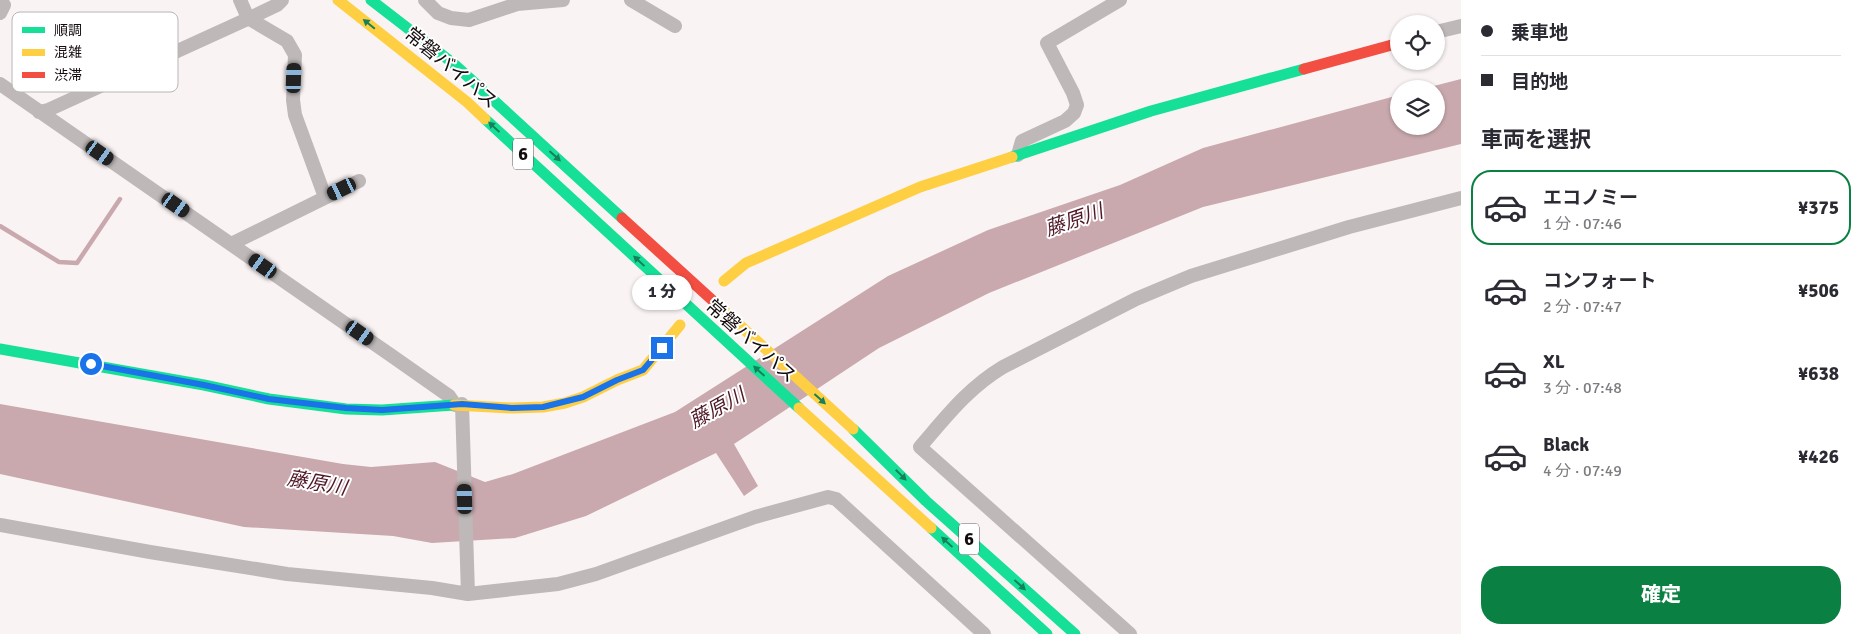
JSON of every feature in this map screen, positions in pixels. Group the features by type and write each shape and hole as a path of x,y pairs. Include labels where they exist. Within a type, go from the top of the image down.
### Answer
{"main road":[{"name":"常磐バイパス","path":"338,0 467,102 700,318 1047,634"},
{"name":"常磐バイパス","path":"371,0 454,64 866,441 926,501 1075,634"},
{"path":"724,281 746,263 920,187 1151,111 1390,45"},
{"path":"0,349 278,400 346,408 382,410 459,404 503,408 543,407 583,397 617,380 643,370 680,325"}],"street":[{"path":"240,0 248,18 287,41 292,48 295,55 293,100 295,115 325,197"},
{"path":"178,50 277,5 282,0"},
{"path":"424,0 438,13 451,18 469,20 517,4 563,0"},
{"path":"631,0 675,26"},
{"path":"1018,154 1022,141 1065,121 1074,113 1077,105 1073,93 1047,43 1120,0"},
{"path":"1445,30 1461,26"},
{"path":"0,84 459,404 468,594"},
{"path":"39,112 48,110 87,92"},
{"path":"231,244 359,180"},
{"path":"1130,634 920,447 963,397 984,378 1136,299 1191,276 1349,227 1461,198"},
{"path":"0,525 287,574 432,588 468,594 558,584 596,574 755,517 828,498 836,499 984,634"}],"water":[{"name":"藤原川","path":"1461,79 1461,144 1203,207 989,293 879,348 734,444 758,486 744,496 716,453 586,516 515,538 432,543 393,536 244,527 0,474 0,404 343,464 371,467 435,462 485,482 513,474 675,412 888,276 988,230 1120,185 1203,148 1390,97 1390,135 1445,135 1445,83"}],"waterway":[{"path":"0,226 59,262 77,263 120,199"}],"traffic: fast":[{"path":"371,0 454,64 622,218"},
{"path":"1012,157 1151,111 1304,69"},
{"path":"485,119 799,408"},
{"path":"0,349 204,385 269,399 346,409 382,410 454,405"},
{"path":"853,429 926,501 1075,634"},
{"path":"931,528 1047,634"}],"traffic: slow":[{"path":"338,0 467,102 485,119"},
{"path":"724,281 746,263 920,187 1012,157"},
{"path":"722,309 853,429"},
{"path":"454,405 512,408 543,407 583,397 617,380 643,370 680,325"},
{"path":"799,408 931,528"}],"traffic: jam":[{"path":"1304,69 1390,45"},
{"path":"622,218 722,309"}],"route":[{"path":"91,364 269,399 346,408 404,410 462,404 512,408 543,407 583,397 617,380 643,370 662,348"}]}
